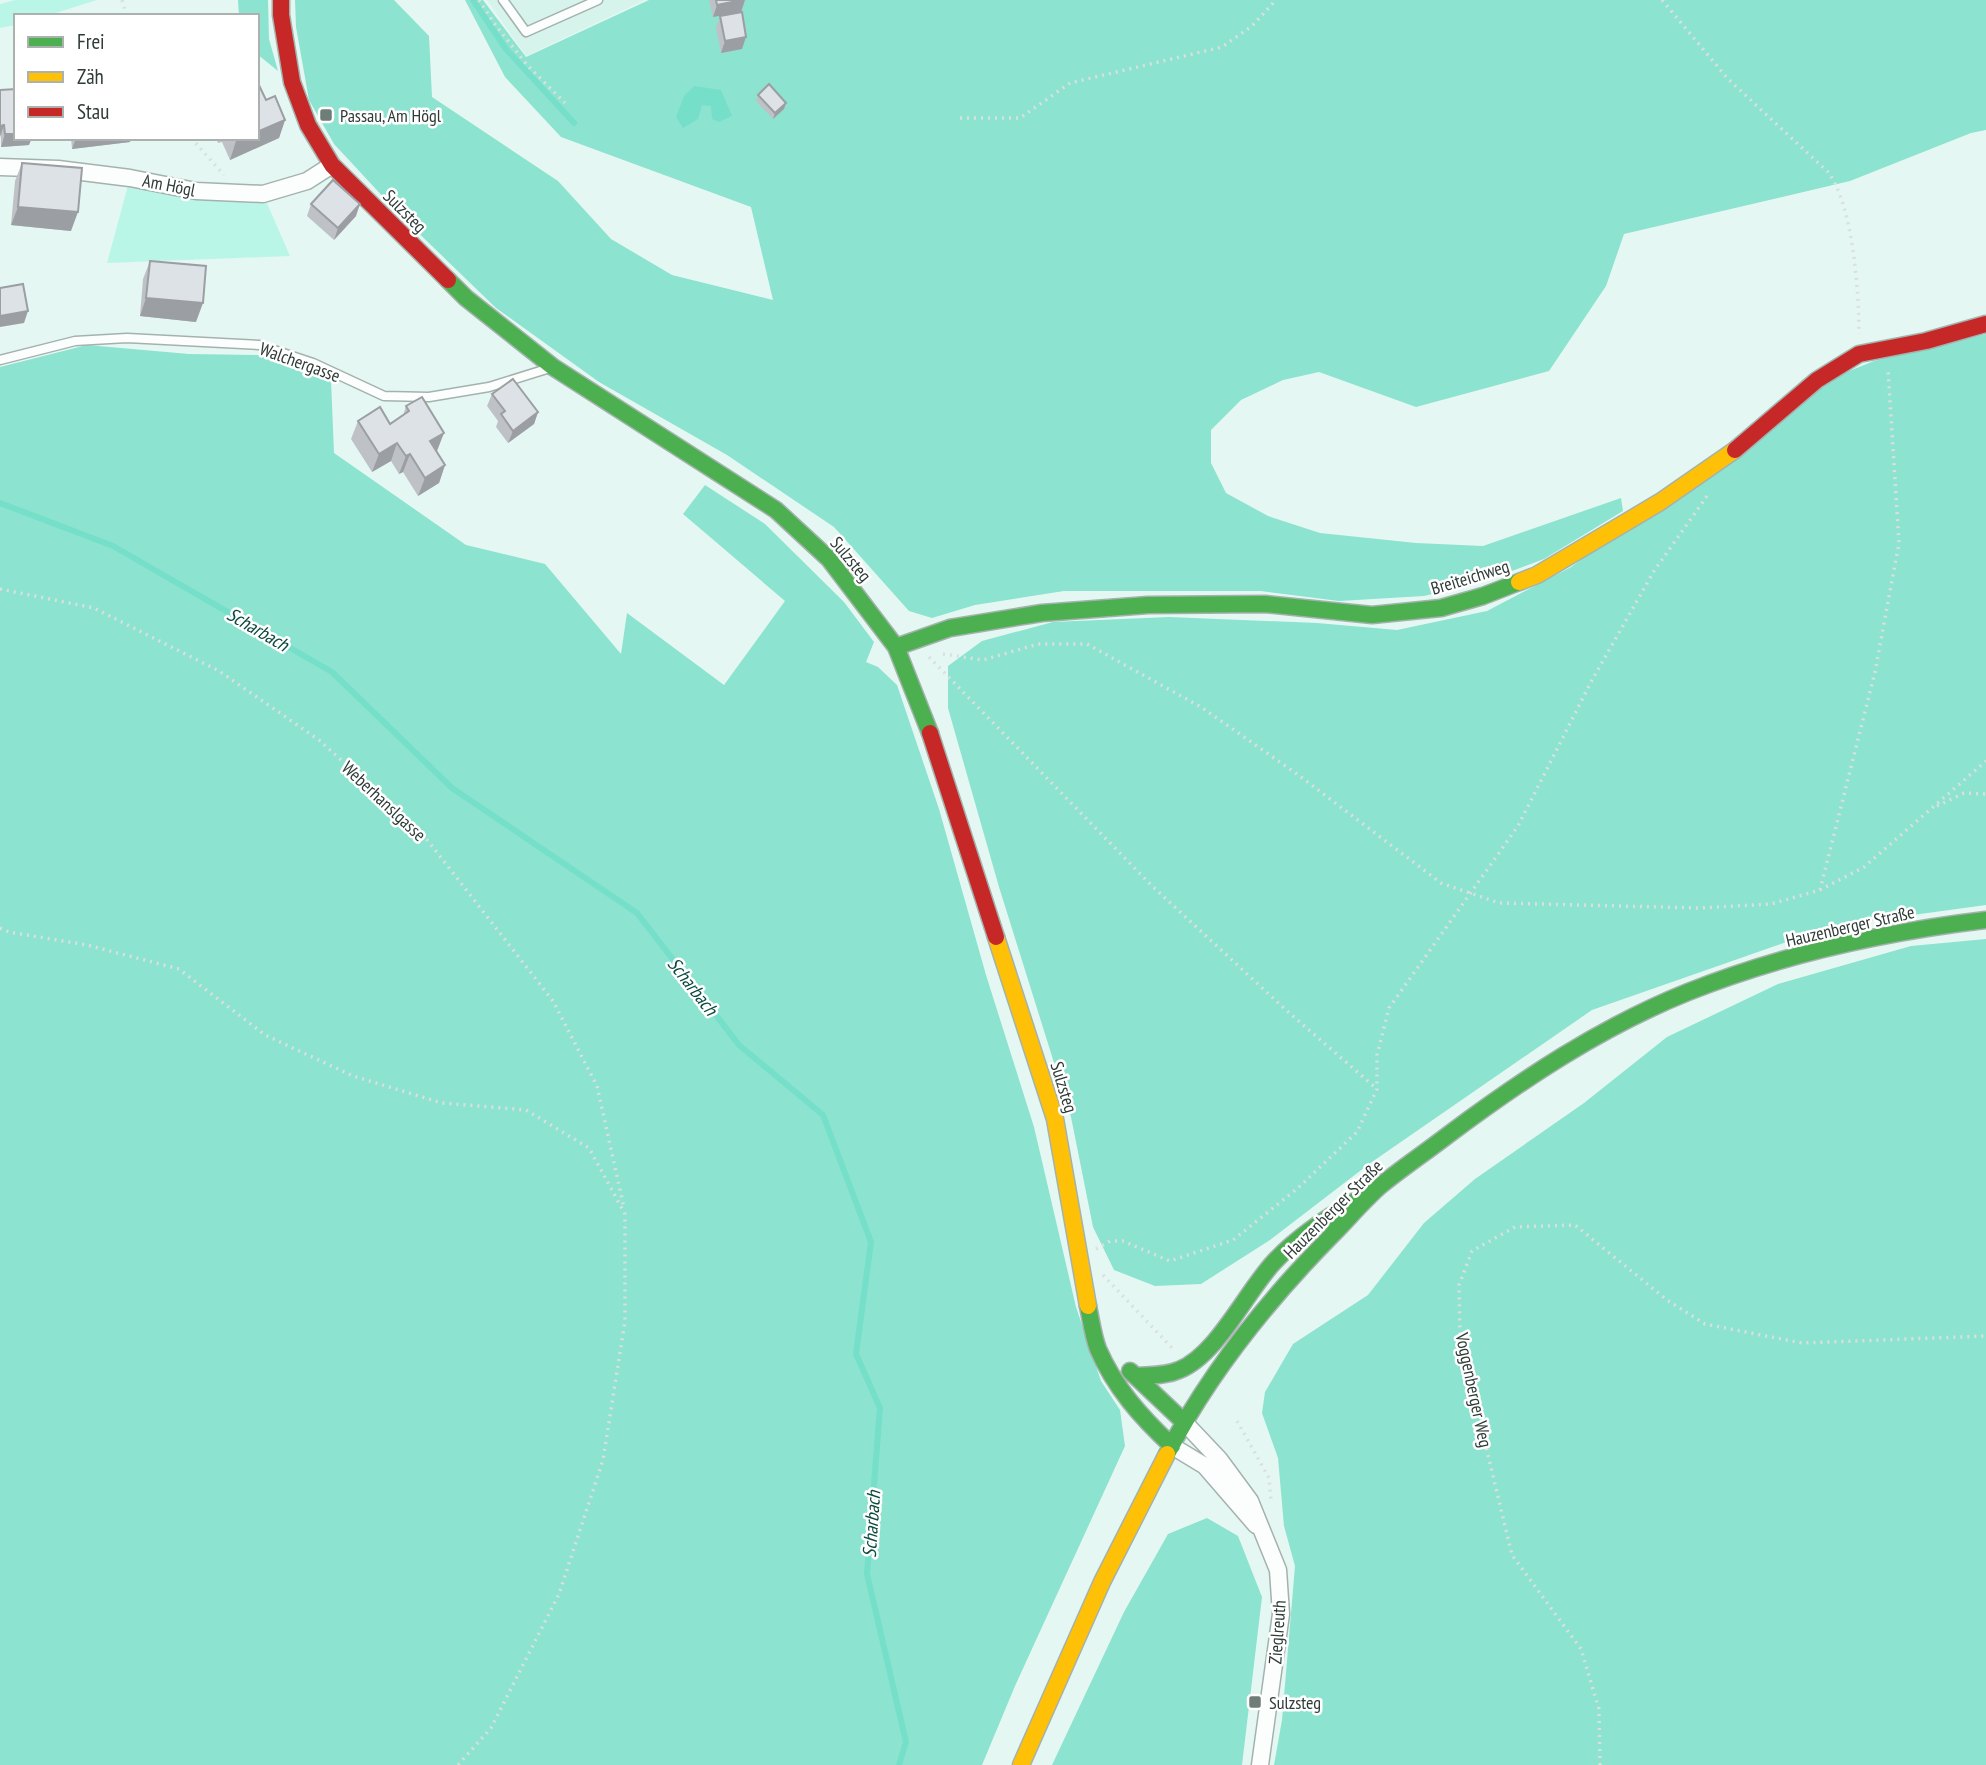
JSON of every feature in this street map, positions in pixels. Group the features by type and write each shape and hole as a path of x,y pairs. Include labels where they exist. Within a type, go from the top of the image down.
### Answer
{"street":[{"name":"Sulzsteg","path":"281,0 292,82 308,125 332,165 466,298 553,367 776,510 830,559 896,647 925,718 1055,1119 1078,1257 1097,1347 1116,1384 1139,1415 1172,1446"},
{"name":"Am Högl","path":"0,167 58,169 130,177 196,191 263,194 307,181 332,165"},
{"name":"Breiteichweg","path":"896,647 950,628 1042,613 1148,605 1265,604 1373,615 1441,608 1483,596 1537,575 1660,502 1744,444 1817,380 1859,354 1926,341 1986,324"},
{"name":"Hauzenberger Straße","path":"1021,1765 1102,1582 1184,1422 1246,1333 1302,1266 1379,1187 1510,1089 1564,1055 1628,1020 1689,992 1773,964 1857,941 1929,927 1986,920"},
{"path":"1137,1376 1171,1374 1189,1365 1208,1346 1266,1271 1320,1220 1379,1187"},
{"path":"1097,1347 1137,1376 1184,1422"},
{"name":"Zieglreuth","path":"1184,1422 1219,1459 1250,1501 1278,1570 1281,1614 1260,1765"},
{"name":"Zieglreuth","path":"1172,1446 1205,1466 1268,1541"}],"lane":[{"path":"503,0 526,32 598,0"},
{"name":"Walchergasse","path":"0,360 75,341 127,338 248,344 259,345 313,363 384,396 429,397 489,387 553,367"}],"path":[{"path":"479,0 527,65 565,103"},
{"path":"960,118 1020,118 1070,83 1222,47 1252,26 1276,0"},
{"path":"1662,0 1728,79 1828,172 1837,184 1859,303 1859,354"},
{"path":"193,140 223,175 233,180"},
{"path":"1820,890 1875,672 1899,543 1886,349"},
{"path":"1094,1251 1110,1241 1123,1241 1170,1261 1233,1240 1298,1188 1357,1132 1377,1089 1377,1055 1389,1008 1518,826 1591,682 1654,571 1714,486"},
{"name":"Weberhanslgasse","path":"0,589 94,608 219,671 319,740 421,832 553,1001 597,1086 625,1214 625,1321 603,1460 559,1594 491,1728 458,1765"},
{"path":"1377,1089 1286,1010 1151,885 923,651 983,660 1038,644 1087,644 1201,707 1297,774 1441,883 1499,903 1700,908 1771,904 1820,890 1864,867 1986,761"},
{"path":"1932,809 1964,793 1986,794"},
{"path":"0,928 9,932 87,945 179,969 265,1035 353,1076 442,1103 526,1110 589,1148 625,1214"},
{"name":"Voggenberger Weg","path":"1600,1765 1599,1709 1581,1649 1512,1555 1460,1338 1459,1285 1472,1251 1515,1227 1576,1225 1667,1300 1705,1325 1802,1343 1986,1336"},
{"path":"1094,1265 1174,1350"},
{"path":"1237,1421 1269,1478 1271,1513 1268,1541"}],"shaded area":[{"path":"15,0 97,0 52,14 14,14 14,25 0,28 0,4"},
{"path":"238,0 268,0 269,39 278,71 259,56 259,14 239,14"},
{"path":"295,0 394,0 429,36 432,97 558,181 611,239 672,275 773,300 751,207 561,137 505,77 465,0 483,0 526,57 649,0 1986,0 1986,130 1971,133 1850,181 1624,234 1606,286 1549,371 1416,407 1319,372 1283,380 1241,400 1211,430 1211,463 1226,493 1268,516 1320,533 1416,543 1483,546 1621,498 1623,511 1544,559 1482,582 1424,596 1339,601 1261,591 1064,591 975,605 932,618 909,611 834,527 727,455 599,382 496,308 401,216 334,144 309,100 296,27"},
{"path":"487,0 645,0 526,56"},
{"path":"694,86 721,90 732,116 719,122 712,119 711,106 702,105 698,119 683,128 676,117 684,96"},
{"path":"130,178 263,194 290,256 107,263"},
{"path":"1986,334 1986,905 1832,926 1592,1010 1369,1164 1270,1240 1201,1284 1155,1286 1114,1270 1093,1227 1071,1117 999,887 948,708 948,666 982,641 1053,622 1169,617 1317,623 1397,630 1487,611 1571,567 1822,382 1874,361"},
{"path":"87,345 189,354 262,355 331,380 334,453 466,545 545,564 621,654 627,613 724,685 785,601 683,514 705,485 765,524 844,602 874,642 866,662 878,667 897,685 939,809 986,975 1034,1127 1076,1307 1101,1381 1120,1410 1125,1446 1015,1686 982,1765 0,1765 0,367"},
{"path":"1986,939 1986,1765 1274,1765 1282,1720 1295,1566 1284,1526 1278,1458 1262,1413 1265,1392 1293,1344 1368,1295 1424,1223 1475,1179 1584,1103 1667,1037 1778,984 1911,946"},
{"path":"1207,1518 1238,1536 1262,1597 1242,1765 1052,1765 1124,1612 1168,1534"}],"building":[{"path":"716,0 742,0 717,5"},
{"path":"742,12 746,37 725,41 720,16"},
{"path":"769,84 786,103 775,113 758,95"},
{"path":"259,85 266,100 275,96 285,120 259,131"},
{"path":"14,89 14,134 5,134 4,125 0,126 0,90"},
{"path":"22,163 82,168 78,212 18,207"},
{"path":"333,180 360,204 338,228 311,204"},
{"path":"150,261 206,266 203,303 146,298"},
{"path":"23,284 28,311 0,316 0,288"},
{"path":"513,379 538,412 513,431 501,414 505,411 492,394"},
{"path":"422,397 444,433 430,441 445,465 425,478 410,454 406,456 397,443 379,454 358,421 380,407 390,424 409,411 406,406"}],"waterway":[{"path":"473,0 506,49 574,123"},
{"name":"Scharbach","path":"0,503 113,546 332,672 452,788 637,913 739,1045 823,1115 871,1242 856,1354 880,1408 867,1574 906,1742 899,1765"}],"traffic: fast":[{"path":"448,280 466,298 553,367 776,510 829,559 896,647 930,733"},
{"path":"896,647 950,628 1042,613 1148,605 1265,604 1372,615 1441,608 1519,582"},
{"path":"1167,1454 1202,1395 1241,1338 1285,1285 1362,1204 1397,1173 1534,1074 1624,1021 1724,978 1835,946 1986,920"},
{"path":"1137,1376 1169,1373 1193,1362 1218,1337 1263,1275 1292,1244 1355,1201"},
{"path":"1088,1306 1096,1344 1112,1377 1139,1413 1172,1446"},
{"path":"1130,1371 1184,1422"}],"traffic: slow":[{"path":"1519,582 1537,575 1660,502 1735,450"},
{"path":"996,937 1055,1119 1088,1306"},
{"path":"1021,1765 1102,1582 1167,1454"}],"traffic: jam":[{"path":"281,0 292,82 308,125 332,165 448,280"},
{"path":"1735,450 1817,380 1859,354 1926,341 1986,324"},
{"path":"930,733 996,937"}],"place":[{"name":"Passau, Am Högl","path":"326,115"},
{"name":"Sulzsteg","path":"1255,1702"}]}
